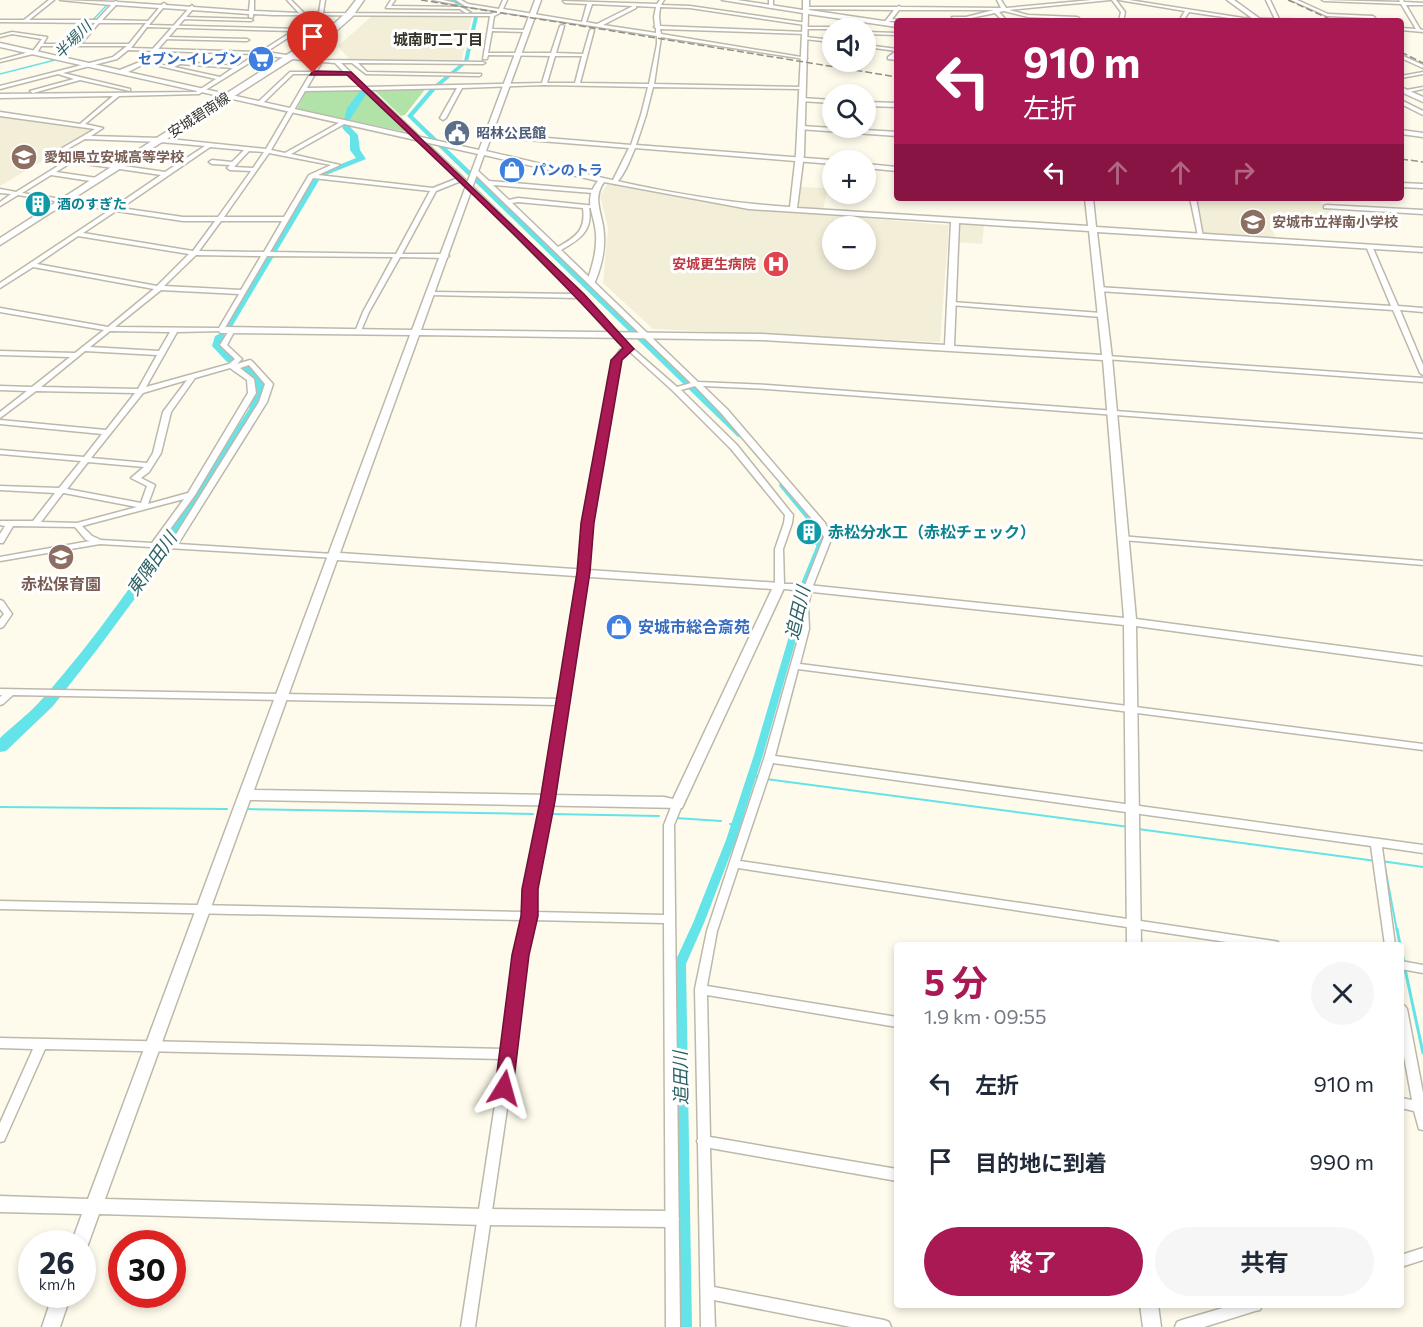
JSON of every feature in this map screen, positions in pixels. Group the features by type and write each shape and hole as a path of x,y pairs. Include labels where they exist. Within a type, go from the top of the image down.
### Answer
{"main road":[{"name":"安城碧南線","path":"0,242 332,30 349,15 360,0"}],"street":[{"path":"12,33 52,0"},
{"path":"62,0 303,14 381,16 492,15 500,11 505,0"},
{"path":"0,88 115,58 129,47 167,0"},
{"path":"211,9 215,0"},
{"path":"234,52 254,32 251,20 252,0"},
{"path":"290,0 303,14"},
{"path":"321,14 323,0"},
{"path":"381,16 393,0"},
{"path":"409,0 424,3 421,7"},
{"path":"436,0 560,23 583,24 595,28 658,35 805,58"},
{"path":"85,1230 247,795 538,0"},
{"path":"615,182 634,146 650,85 658,45 656,27 658,6 662,0"},
{"path":"725,0 771,3 894,24"},
{"path":"793,211 801,129 806,0"},
{"path":"833,7 834,0"},
{"path":"871,0 873,7"},
{"path":"896,0 899,7"},
{"path":"961,0 964,8"},
{"path":"999,0 1005,10"},
{"path":"966,18 1055,2 1108,0"},
{"path":"1114,0 1123,12 1122,18"},
{"path":"1121,0 1245,18"},
{"path":"1155,4 1161,0"},
{"path":"1230,0 1256,18"},
{"path":"1268,0 1277,18"},
{"path":"1293,0 1327,15 1362,18"},
{"path":"1324,0 1423,4"},
{"path":"544,84 554,55 566,1 690,7 805,30 822,37"},
{"path":"690,7 697,1"},
{"path":"1364,1 1373,18"},
{"path":"78,45 116,2"},
{"path":"1402,2 1421,31"},
{"path":"583,24 590,3"},
{"path":"1064,3 1073,18"},
{"path":"577,84 595,28 637,5"},
{"path":"121,72 144,62 192,7"},
{"path":"388,7 461,8 476,15"},
{"path":"805,10 833,7 964,8 1005,10 1028,16 1051,18"},
{"path":"887,22 899,7"},
{"path":"949,8 954,18"},
{"path":"1183,18 1188,10"},
{"path":"998,13 1002,18"},
{"path":"998,13 1027,18"},
{"path":"475,85 487,54 492,15"},
{"path":"183,18 251,20"},
{"path":"0,21 97,22 176,27 298,30 197,93 0,96"},
{"path":"887,22 894,22"},
{"path":"656,27 746,30 822,29"},
{"path":"204,39 215,28"},
{"path":"1404,28 1421,31"},
{"path":"491,30 526,31"},
{"path":"739,47 746,30"},
{"path":"0,36 12,33 45,38 35,52 0,61"},
{"path":"876,33 894,34"},
{"path":"166,38 247,40"},
{"path":"0,45 697,199 793,211 1423,250"},
{"path":"41,45 261,53 320,61 483,63"},
{"path":"876,48 894,51"},
{"path":"487,54 586,55"},
{"path":"1404,57 1423,67"},
{"path":"0,416 110,329 158,288 194,253 268,152 320,61"},
{"path":"336,61 416,138 461,179 470,184 579,294 614,335 676,389 734,447 789,515 789,526 780,542 777,566 779,586 669,825 670,1219 673,1327"},
{"path":"144,62 220,78"},
{"path":"354,62 382,88"},
{"path":"169,67 180,63 238,67"},
{"path":"1404,65 1416,63"},
{"path":"57,73 131,91 127,94"},
{"path":"260,103 292,73 349,73"},
{"path":"366,73 479,75"},
{"path":"1404,77 1423,74"},
{"path":"20,95 79,78"},
{"path":"0,79 11,85"},
{"path":"303,90 507,84 802,88"},
{"path":"443,118 461,86"},
{"path":"1404,94 1423,88"},
{"path":"81,125 118,94"},
{"path":"1404,95 1423,100"},
{"path":"1404,97 1423,113"},
{"path":"802,100 822,101"},
{"path":"876,104 894,105"},
{"path":"0,114 100,128 50,157 165,174"},
{"path":"285,154 344,122"},
{"path":"801,129 894,134"},
{"path":"1404,132 1423,135"},
{"path":"488,135 822,161"},
{"path":"84,137 160,140 245,153"},
{"path":"0,286 207,147"},
{"path":"221,330 311,176 337,165 268,152 222,154"},
{"path":"245,153 230,168 255,170"},
{"path":"0,204 70,161"},
{"path":"212,162 234,164"},
{"path":"876,167 894,169"},
{"path":"475,171 754,444 825,530 826,542 803,588 805,629 769,759 712,931 701,989 708,1327"},
{"path":"50,173 97,180"},
{"path":"311,176 434,190 461,179"},
{"path":"557,250 582,233 588,217 593,190 603,179"},
{"path":"487,183 593,190"},
{"path":"1404,185 1423,186"},
{"path":"358,332 366,312 434,190"},
{"path":"0,191 183,219 284,219"},
{"path":"509,202 518,200 590,208"},
{"path":"1089,201 1107,358 1130,622 1134,942"},
{"path":"1194,201 1201,236"},
{"path":"1326,207 1423,212"},
{"path":"590,208 600,230 597,266 591,282"},
{"path":"949,348 955,221"},
{"path":"76,234 194,253 446,255"},
{"path":"1369,246 1423,374"},
{"path":"32,265 158,288 243,292"},
{"path":"1098,289 1423,310"},
{"path":"431,293 579,294"},
{"path":"952,304 1101,315"},
{"path":"0,310 110,329 774,337 1423,380"},
{"path":"0,321 12,312"},
{"path":"35,524 64,491 140,391 175,329"},
{"path":"232,330 223,345 239,358 233,367"},
{"path":"85,349 160,353"},
{"path":"468,1327 509,1054 520,955 529,916 530,889 548,801 583,572 588,523 616,360 622,351 629,349"},
{"path":"0,353 78,355"},
{"path":"0,388 140,391 246,362 262,374 269,384 263,402 171,547"},
{"path":"154,546 191,495 252,393 250,379 233,367"},
{"path":"145,506 151,485 135,478 158,453 167,412 192,378"},
{"path":"676,389 692,385 767,387 1423,436"},
{"path":"0,422 108,432"},
{"path":"0,452 149,465"},
{"path":"0,488 64,491 145,506"},
{"path":"0,523 77,525 191,495"},
{"path":"0,541 10,524"},
{"path":"77,525 90,538 100,542"},
{"path":"1123,538 1423,563"},
{"path":"0,559 100,542 779,586 1130,622 1423,661"},
{"path":"0,603 8,614 0,625"},
{"path":"795,666 1423,747"},
{"path":"0,692 563,702"},
{"path":"0,702 11,692"},
{"path":"769,759 1423,849"},
{"path":"247,795 677,805"},
{"path":"1376,843 1390,942"},
{"path":"735,864 1255,942"},
{"path":"0,905 668,919"},
{"path":"1404,966 1423,969"},
{"path":"701,989 894,1021"},
{"path":"1404,1024 1423,1125"},
{"path":"0,1043 509,1054"},
{"path":"0,1137 41,1044"},
{"path":"1404,1104 1421,1107"},
{"path":"703,1141 894,1174"},
{"path":"0,1204 485,1217 670,1219"},
{"path":"1404,1260 1423,1254"},
{"path":"708,1292 884,1327"},
{"path":"51,1327 57,1308"},
{"path":"1149,1308 1152,1327"},
{"path":"1182,1327 1245,1308"}],"shaded area":[{"path":"371,17 472,17 461,62 351,61 338,46"},
{"name":"愛知県立安城高等学校","path":"0,115 96,129 0,186"},
{"name":"安城更生病院","path":"607,184 737,208 837,216 822,216 822,270 876,270 876,219 949,225 940,342 653,329 603,283 608,228 600,196"},
{"path":"801,187 822,188 823,210 798,206"},
{"name":"安城市立祥南小学校","path":"1195,201 1320,201 1340,218 1271,226 1276,239 1202,234"},
{"path":"957,224 984,226 982,244 957,242"}],"green space":[{"path":"426,88 405,115 401,116 373,89"},
{"path":"364,90 406,132 297,109 306,91"}],"waterway":[{"name":"追田川","path":"452,0 460,5"},
{"name":"半場川","path":"0,74 55,60 106,6"},
{"name":"追田川","path":"467,9 476,17 466,62 434,88 410,116 741,435"},
{"name":"東隅田川","path":"348,119 351,108 363,93"},
{"name":"東隅田川","path":"322,174 361,159 355,150 354,135 347,129 345,122"},
{"name":"東隅田川","path":"272,253 317,177"},
{"name":"東隅田川","path":"224,330 269,257"},
{"name":"東隅田川","path":"221,336 218,346 231,360"},
{"name":"東隅田川","path":"0,747 48,702 94,644 163,551 255,409 262,385 243,367"},
{"name":"追田川","path":"685,1327 680,964 699,923 731,840 796,626 795,608 822,542 821,532 783,485"},
{"path":"814,541 819,547"},
{"name":"追田川","path":"753,775 760,778"},
{"path":"766,779 1129,827"},
{"path":"0,807 227,809"},
{"path":"244,809 533,814"},
{"path":"550,814 659,816"},
{"path":"675,818 721,821"},
{"name":"追田川","path":"730,824 734,825"},
{"path":"1138,829 1376,861"},
{"path":"1381,861 1423,867"},
{"path":"1384,862 1397,931"},
{"path":"1397,929 1399,942"},
{"path":"1405,969 1423,1053"}],"railway":[{"path":"421,0 894,77"},
{"path":"1288,0 1327,18"},
{"path":"1404,54 1423,63"},
{"path":"1404,159 1423,162"}],"place":[{"name":"セブン-イレブン","path":"261,59"},
{"name":"昭林公民館","path":"457,133"},
{"name":"愛知県立安城高等学校","path":"24,157"},
{"name":"パンのトラ","path":"512,170"},
{"name":"酒のすぎた","path":"38,204"},
{"name":"安城市立祥南小学校","path":"1253,222"},
{"name":"安城更生病院","path":"776,264"},
{"name":"赤松分水工（赤松チェック）","path":"809,532"},
{"name":"赤松保育園","path":"61,557"},
{"name":"安城市総合斎苑","path":"619,627"}],"district":[{"name":"城南町二丁目","path":"438,40"}],"route":[{"path":"313,73 349,73 455,176 483,199 580,296 629,349 622,351 616,360 588,523 583,572 548,801 530,889 529,916 520,955 504,1088"}]}
